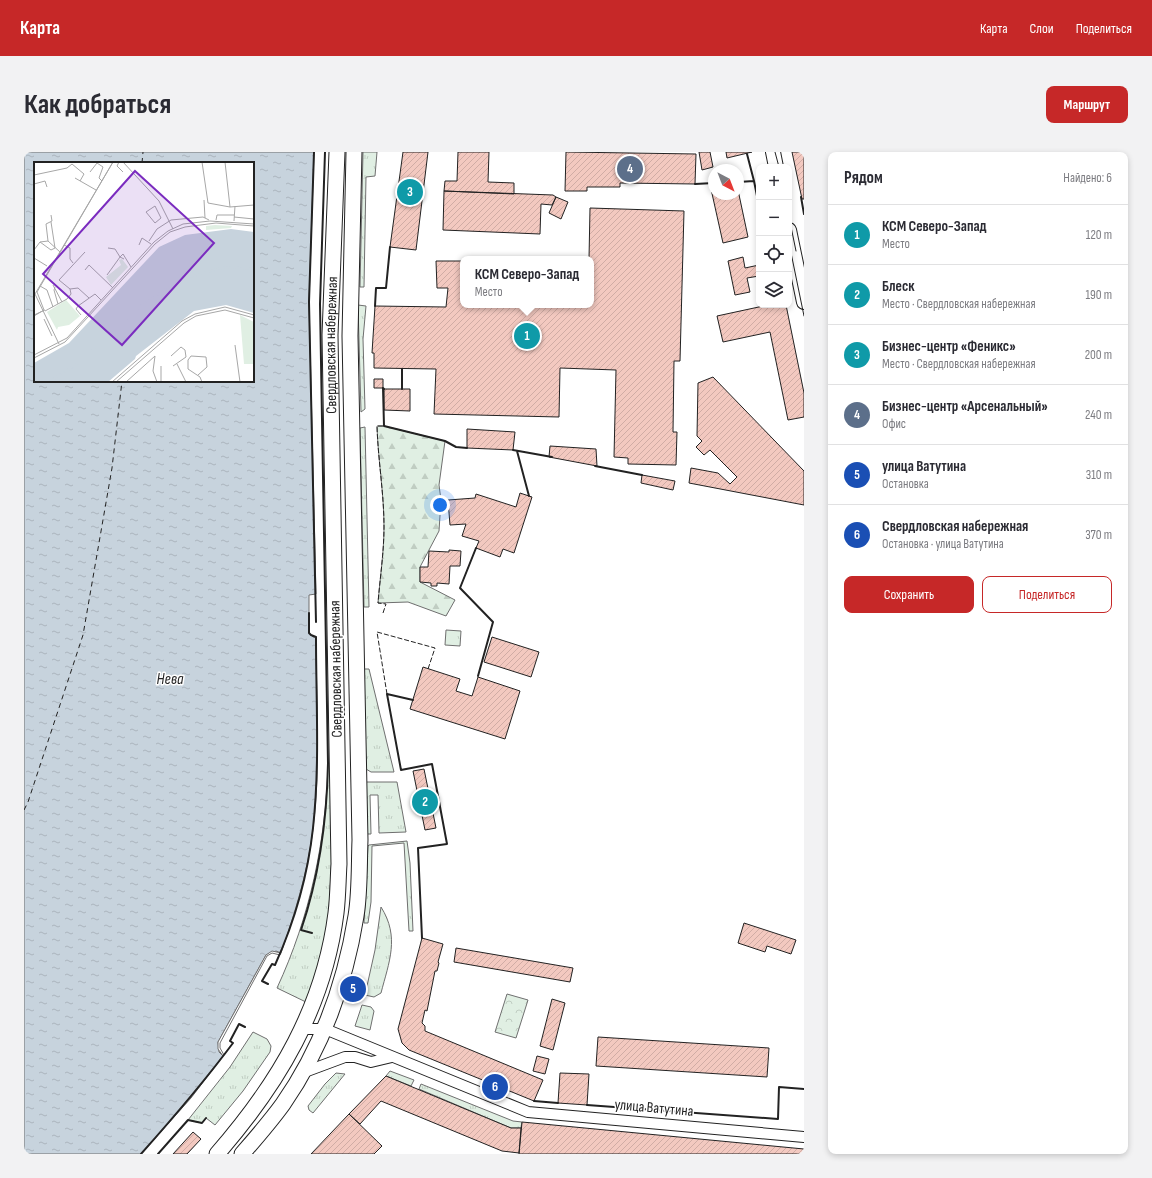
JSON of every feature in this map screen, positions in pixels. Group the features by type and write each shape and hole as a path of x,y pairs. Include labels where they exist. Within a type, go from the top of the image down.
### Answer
{"main road":[{"name":"Свердловская набережная","path":"218,1154 263,1097 288,1059 303,1029 317,996 329,953 336,912 339,864 330,335 337,152"},
{"name":"Свердловская набережная","path":"242,1154 282,1105 302,1073 325,1029 338,995 356,915 359,867 350,336 354,152"},
{"path":"773,152 775,164"},
{"path":"790,236 804,302"}],"street":[{"name":"улица Ватутина","path":"303,1029 325,1029 528,1112 804,1136"},
{"path":"302,1073 345,1057 355,1057 371,1062 392,1057"}],"green space":[{"path":"363,152 377,152 375,176 366,177 364,287 360,287"},
{"path":"358,305 366,306 363,339 365,409 361,412"},
{"path":"377,426 384,426 445,441 439,485 441,500 439,531 420,567 420,582 455,600 446,616 408,602 378,603 383,555 384,527"},
{"path":"365,427 369,607 364,607 360,428"},
{"path":"446,630 461,631 460,646 445,645"},
{"path":"363,669 369,669 394,772 371,772 366,769"},
{"path":"333,762 334,817 328,929 308,1003 277,988 299,934 314,878 324,821 328,763"},
{"path":"365,782 397,782 406,832 379,833 378,795 370,795 371,834 366,834"},
{"path":"407,841 410,863 413,931 409,931 404,843 372,846 371,902 368,923 364,923 368,846"},
{"path":"381,907 387,918 390,929 391,950 390,960 381,993 374,997 365,995 375,950"},
{"path":"507,994 528,1000 516,1038 495,1032"},
{"path":"362,1005 371,1007 374,1011 370,1030 355,1026"},
{"path":"253,1032 267,1039 271,1046 270,1052 243,1091 215,1125 206,1118 202,1123 188,1120 230,1067"},
{"path":"390,1071 414,1080 411,1086 386,1076"},
{"path":"336,1073 345,1074 313,1113 309,1110 308,1106 325,1084"},
{"path":"421,1084 513,1121 522,1122 521,1128 511,1128 419,1089"}],"water":[{"name":"Нева","path":"24,152 314,152 309,302 316,594 309,595 309,633 313,637 316,637 318,733 317,781 311,845 296,907 281,953 276,951 266,955 218,1042 219,1052 223,1056 191,1098 141,1154 24,1154"}],"pier":[{"path":"272,951 281,953 280,955 272,953 267,956 220,1043 223,1056 218,1049 218,1042 266,955"}],"building":[{"path":"403,152 428,152 416,250 390,247"},
{"path":"458,152 489,152 488,182 514,183 514,194 444,191 445,181 457,181"},
{"path":"566,152 696,154 695,184 620,183 620,187 587,187 587,191 565,191"},
{"path":"699,152 710,152 712,164 708,164 708,168 702,170"},
{"path":"726,152 752,152 727,158"},
{"path":"792,152 804,152 804,199 802,199"},
{"path":"444,191 553,195 556,197 552,205 541,204 540,234 443,230"},
{"path":"556,197 568,202 561,219 549,213"},
{"path":"713,200 740,200 748,237 723,243"},
{"path":"590,208 684,211 680,361 674,361 673,432 677,432 676,465 628,464 628,458 614,457 616,370 560,368 559,417 434,414 436,369 374,368 374,353 372,353 375,306 446,307 448,288 437,288 436,261 460,261 460,308 594,308 594,256 589,256"},
{"path":"743,257 745,268 756,266 756,276 747,278 750,292 735,295 728,261"},
{"path":"756,308 787,308 804,393 804,417 788,420 770,332 723,342 717,316"},
{"path":"713,377 804,471 804,505 689,483 691,468 718,473 730,484 737,477 710,450 704,455 696,447 702,441 697,436 698,383"},
{"path":"374,379 383,379 383,388 374,388"},
{"path":"384,389 410,389 410,411 384,410"},
{"path":"467,429 515,432 513,450 467,448"},
{"path":"550,446 596,449 597,466 549,457"},
{"path":"642,475 675,481 673,490 641,483"},
{"path":"520,493 532,497 514,553 503,549 500,557 476,548 479,541 462,536 466,524 450,525 448,500 475,498 476,494 516,507"},
{"path":"449,550 461,551 460,566 450,566 449,584 437,583 437,586 431,586 431,583 420,582 420,567 428,567 429,551 449,552"},
{"path":"492,637 539,652 531,677 484,662"},
{"path":"423,667 460,679 456,691 472,696 478,677 520,691 505,739 410,709"},
{"path":"424,769 436,828 425,830 413,771"},
{"path":"744,923 796,940 791,954 767,946 765,952 738,943"},
{"path":"422,938 443,944 437,971 435,971 427,1011 425,1010 422,1023 425,1026 425,1031 543,1080 534,1101 409,1050 402,1043 398,1029"},
{"path":"456,948 573,968 570,982 454,962"},
{"path":"552,999 565,1003 553,1050 540,1046"},
{"path":"598,1037 769,1048 767,1077 596,1066"},
{"path":"537,1056 549,1059 545,1074 533,1071"},
{"path":"560,1073 589,1074 587,1105 558,1103"},
{"path":"386,1076 511,1128 521,1128 519,1153 502,1151 381,1101 360,1124 349,1114"},
{"path":"349,1114 382,1146 374,1154 311,1154"},
{"path":"522,1122 804,1149 804,1154 519,1154"},
{"path":"193,1132 201,1139 187,1154 173,1154"}],"ferry route":[{"path":"142,162 143,152"},
{"path":"24,810 28,802 83,635 112,468 122,382"}],"tram line":[{"path":"775,152 778,164"},
{"path":"792,232 796,251"},
{"path":"792,258 804,316"}],"fence":[{"path":"383,613 386,604 378,603 383,555 384,527 377,426 384,426"},
{"path":"387,694 377,632 435,648 428,669"}],"wall":[{"path":"314,152 309,302 316,622"},
{"path":"312,933 301,930 313,889 321,847 326,805 328,763 320,304 325,152"},
{"path":"747,154 754,181"},
{"path":"744,182 754,181 758,200"},
{"path":"695,184 708,183"},
{"path":"801,197 804,214"},
{"path":"375,306 376,288 386,288 390,247"},
{"path":"402,369 402,389"},
{"path":"384,389 383,388 384,426 445,441 456,447 467,448"},
{"path":"513,450 552,457"},
{"path":"517,451 529,496"},
{"path":"595,466 642,475"},
{"path":"476,548 460,588 493,622 478,676"},
{"path":"268,984 262,981 272,964 275,965 294,915 308,863 313,828 317,757 316,637 309,633 309,613"},
{"path":"413,700 387,694 401,770 432,764 447,844 418,848 422,938"},
{"path":"141,1154 188,1100 233,1043 230,1041 239,1024 245,1027"},
{"path":"587,1105 778,1119 779,1087 804,1089"},
{"path":"534,1101 558,1103"},
{"path":"158,1154 188,1120 202,1123 206,1118"}],"place":[{"name":"Бизнес-центр «Арсенальный»","path":"630,169"},
{"name":"Бизнес-центр «Феникс»","path":"410,192"},
{"name":"КСМ Северо-Запад","path":"527,336"},
{"name":"Блеск","path":"425,802"},
{"name":"улица Ватутина","path":"353,989"},
{"name":"Свердловская набережная","path":"495,1087"}]}
